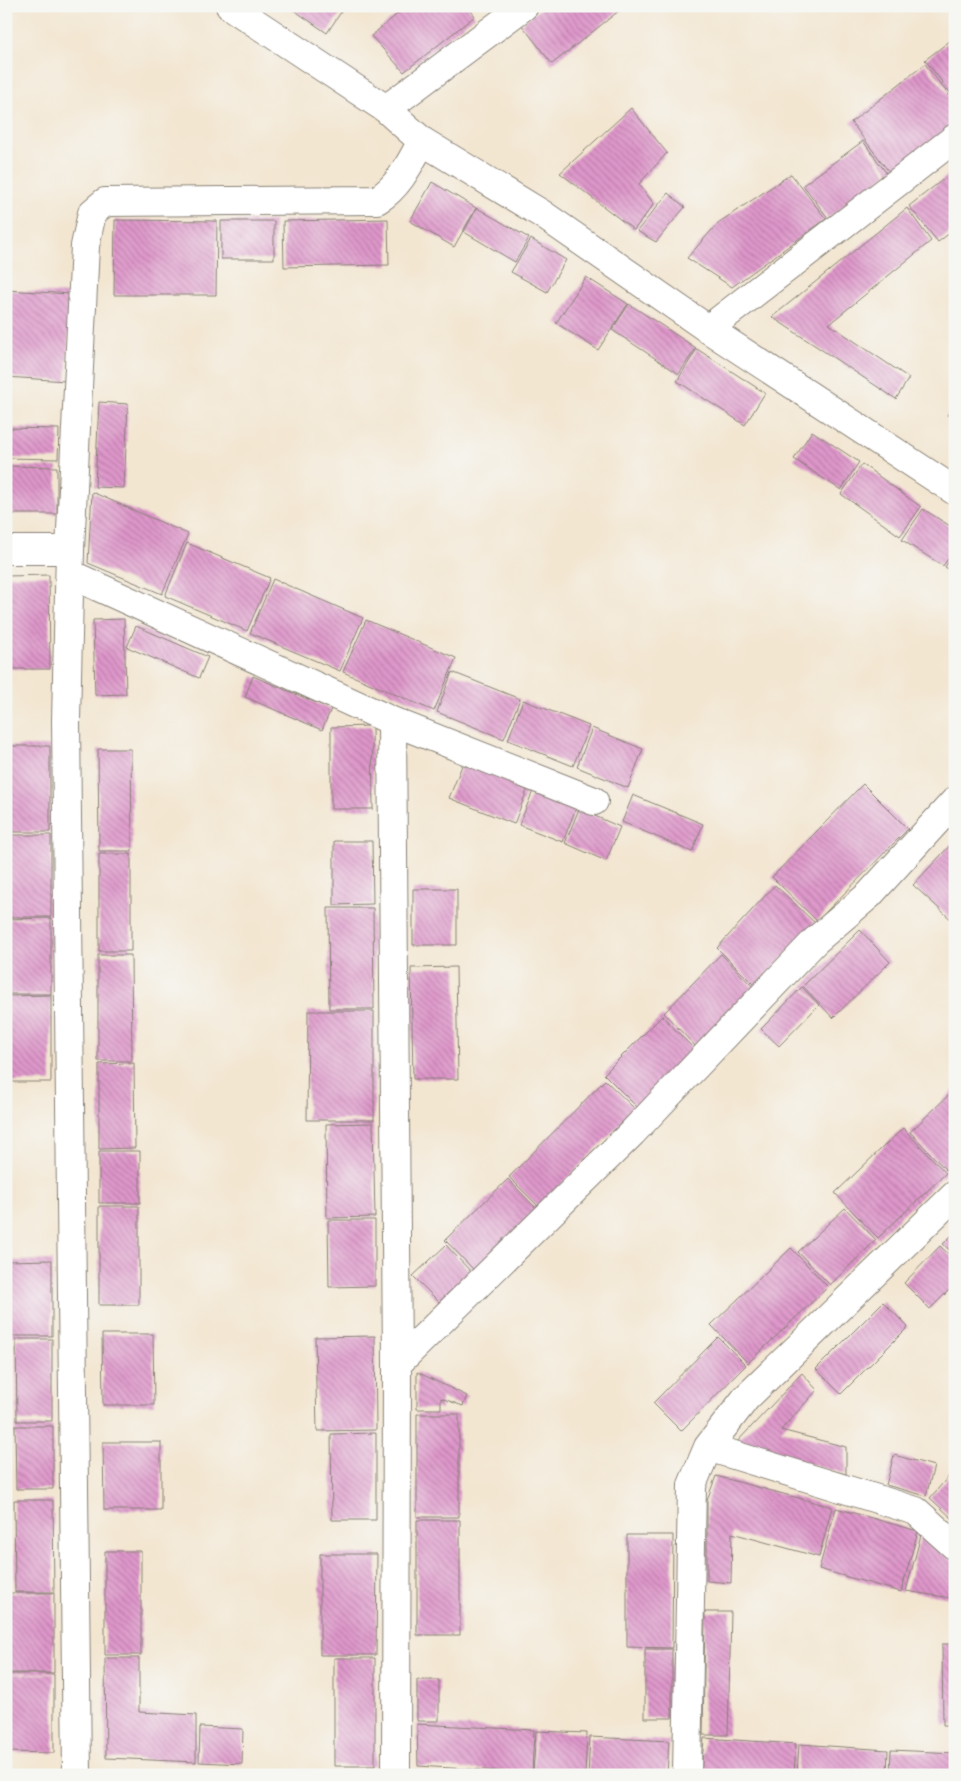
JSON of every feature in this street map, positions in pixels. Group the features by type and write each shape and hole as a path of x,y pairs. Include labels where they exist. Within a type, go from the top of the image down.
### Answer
{"street":[{"path":"230,6 386,109 422,141 542,214 708,329 955,491"},
{"path":"386,109 524,6"},
{"path":"708,329 955,138"},
{"path":"77,1775 66,720 70,562 85,246 92,213 105,202 377,200 389,193 403,176 422,141"},
{"path":"6,550 70,562 392,721 594,801"},
{"path":"392,721 397,1364 396,1775"},
{"path":"397,1364 632,1133 815,940 869,895 955,801"},
{"path":"687,1775 692,1484 708,1447 746,1398 955,1195"},
{"path":"708,1447 916,1511 955,1546"}],"building":[{"path":"288,6 345,6 327,33"},
{"path":"407,6 467,6 475,16 404,72 371,36"},
{"path":"544,6 625,6 552,64 521,24"},
{"path":"955,37 955,99 925,60"},
{"path":"925,64 955,103 955,123 890,173 851,122"},
{"path":"631,108 667,153 639,184 654,204 634,230 560,173"},
{"path":"863,141 887,174 828,218 803,185"},
{"path":"955,170 955,229 938,242 909,206"},
{"path":"791,174 826,219 732,287 687,258 718,223"},
{"path":"432,182 476,208 454,247 410,221"},
{"path":"668,193 685,207 656,242 637,231"},
{"path":"477,208 529,238 515,262 464,232"},
{"path":"907,208 931,241 829,324 909,378 896,399 772,317"},
{"path":"388,219 389,265 284,267 283,221"},
{"path":"115,220 217,221 216,295 114,295"},
{"path":"221,221 274,221 274,259 221,259"},
{"path":"531,239 566,260 547,292 511,272"},
{"path":"586,277 628,304 598,350 556,323"},
{"path":"6,290 71,294 66,381 6,377"},
{"path":"629,304 696,348 679,374 612,330"},
{"path":"697,349 765,393 745,425 677,381"},
{"path":"99,402 128,404 124,488 95,487"},
{"path":"955,404 955,421 947,415"},
{"path":"6,428 59,429 58,459 6,458"},
{"path":"812,431 859,462 841,490 794,459"},
{"path":"862,464 921,507 900,536 841,494"},
{"path":"6,466 57,467 57,514 6,514"},
{"path":"92,492 188,534 162,594 88,563"},
{"path":"923,509 955,529 955,549 943,566 902,540"},
{"path":"187,543 270,578 247,631 165,596"},
{"path":"955,553 955,574 945,567"},
{"path":"49,575 50,669 6,669 6,576"},
{"path":"273,579 363,618 340,671 250,633"},
{"path":"124,619 126,694 95,695 93,620"},
{"path":"366,620 456,658 434,711 343,672"},
{"path":"136,626 208,657 199,678 127,647"},
{"path":"452,672 520,699 504,739 437,712"},
{"path":"253,676 331,709 322,730 245,697"},
{"path":"523,700 589,726 573,766 508,740"},
{"path":"372,726 373,809 331,809 331,727"},
{"path":"592,728 643,749 628,788 577,767"},
{"path":"6,746 50,746 50,832 6,832"},
{"path":"98,749 131,749 132,851 99,851"},
{"path":"463,763 528,788 514,824 449,798"},
{"path":"863,784 908,829 817,921 772,877"},
{"path":"533,791 576,808 563,842 519,825"},
{"path":"633,795 703,824 692,852 622,822"},
{"path":"579,809 620,827 606,861 565,843"},
{"path":"6,835 51,835 51,917 6,917"},
{"path":"955,840 955,923 913,885"},
{"path":"334,841 372,841 373,904 334,905"},
{"path":"99,854 131,854 131,951 99,951"},
{"path":"775,885 815,923 756,987 717,948"},
{"path":"413,889 457,889 457,945 413,945"},
{"path":"328,908 373,908 374,1009 329,1009"},
{"path":"51,918 51,994 6,994 6,919"},
{"path":"860,930 890,962 833,1018 803,986"},
{"path":"721,954 754,988 697,1048 664,1013"},
{"path":"98,955 131,955 132,1061 98,1061"},
{"path":"456,967 458,1079 413,1079 411,968"},
{"path":"802,987 819,1005 779,1046 761,1029"},
{"path":"51,995 51,1082 6,1082 6,996"},
{"path":"308,1011 374,1011 374,1120 307,1120"},
{"path":"662,1016 695,1050 637,1107 604,1074"},
{"path":"134,1063 135,1148 99,1149 99,1064"},
{"path":"605,1080 635,1109 539,1207 509,1177"},
{"path":"955,1089 955,1165 948,1172 910,1132"},
{"path":"373,1123 375,1217 327,1218 326,1124"},
{"path":"903,1128 946,1173 878,1238 835,1193"},
{"path":"99,1151 140,1151 140,1203 99,1203"},
{"path":"508,1179 537,1209 474,1270 445,1240"},
{"path":"99,1206 139,1206 139,1305 99,1305"},
{"path":"845,1208 876,1240 830,1285 798,1252"},
{"path":"328,1220 375,1220 375,1286 329,1287"},
{"path":"955,1232 955,1255 943,1244"},
{"path":"446,1245 471,1272 439,1302 413,1276"},
{"path":"940,1246 955,1260 955,1284 930,1309 904,1283"},
{"path":"791,1248 828,1287 748,1363 711,1325"},
{"path":"52,1260 52,1336 6,1336 6,1261"},
{"path":"883,1302 908,1327 841,1394 816,1369"},
{"path":"102,1334 153,1334 154,1405 103,1405"},
{"path":"375,1336 376,1430 317,1431 315,1337"},
{"path":"718,1337 746,1365 681,1431 653,1403"},
{"path":"16,1339 52,1339 52,1421 17,1421"},
{"path":"417,1372 467,1396 463,1406 441,1398 441,1409 417,1409"},
{"path":"802,1373 817,1390 781,1430 846,1447 846,1474 735,1444"},
{"path":"417,1414 459,1414 459,1517 417,1517"},
{"path":"15,1426 53,1426 53,1489 16,1489"},
{"path":"376,1433 376,1520 332,1520 331,1434"},
{"path":"103,1442 161,1442 161,1510 104,1510"},
{"path":"894,1455 934,1466 926,1496 886,1485"},
{"path":"716,1476 832,1507 819,1557 732,1533 731,1583 707,1581 707,1500"},
{"path":"949,1476 955,1481 955,1516 953,1519 930,1498"},
{"path":"14,1500 53,1500 54,1592 15,1592"},
{"path":"836,1508 918,1531 901,1592 819,1569"},
{"path":"417,1520 460,1520 460,1635 417,1635"},
{"path":"627,1535 673,1535 672,1648 627,1647"},
{"path":"921,1535 955,1562 955,1594 951,1598 906,1591"},
{"path":"105,1551 141,1551 141,1655 105,1655"},
{"path":"320,1554 377,1554 376,1655 320,1655"},
{"path":"7,1593 54,1593 54,1673 7,1673"},
{"path":"705,1612 731,1612 728,1735 703,1735"},
{"path":"942,1644 955,1644 955,1725 943,1725"},
{"path":"645,1649 672,1649 672,1718 645,1718"},
{"path":"105,1658 139,1658 139,1712 196,1715 196,1762 106,1758"},
{"path":"334,1658 375,1658 375,1766 334,1766"},
{"path":"6,1674 54,1674 54,1753 6,1752"},
{"path":"417,1680 439,1680 439,1721 417,1721"},
{"path":"417,1724 534,1730 532,1773 418,1766"},
{"path":"200,1727 243,1729 242,1764 199,1762"},
{"path":"536,1731 587,1733 585,1775 533,1773"},
{"path":"590,1737 669,1741 667,1775 588,1775"},
{"path":"704,1738 796,1744 794,1775 701,1775"},
{"path":"799,1744 888,1750 887,1775 797,1775"},
{"path":"891,1750 955,1753 955,1775 890,1775"}]}
